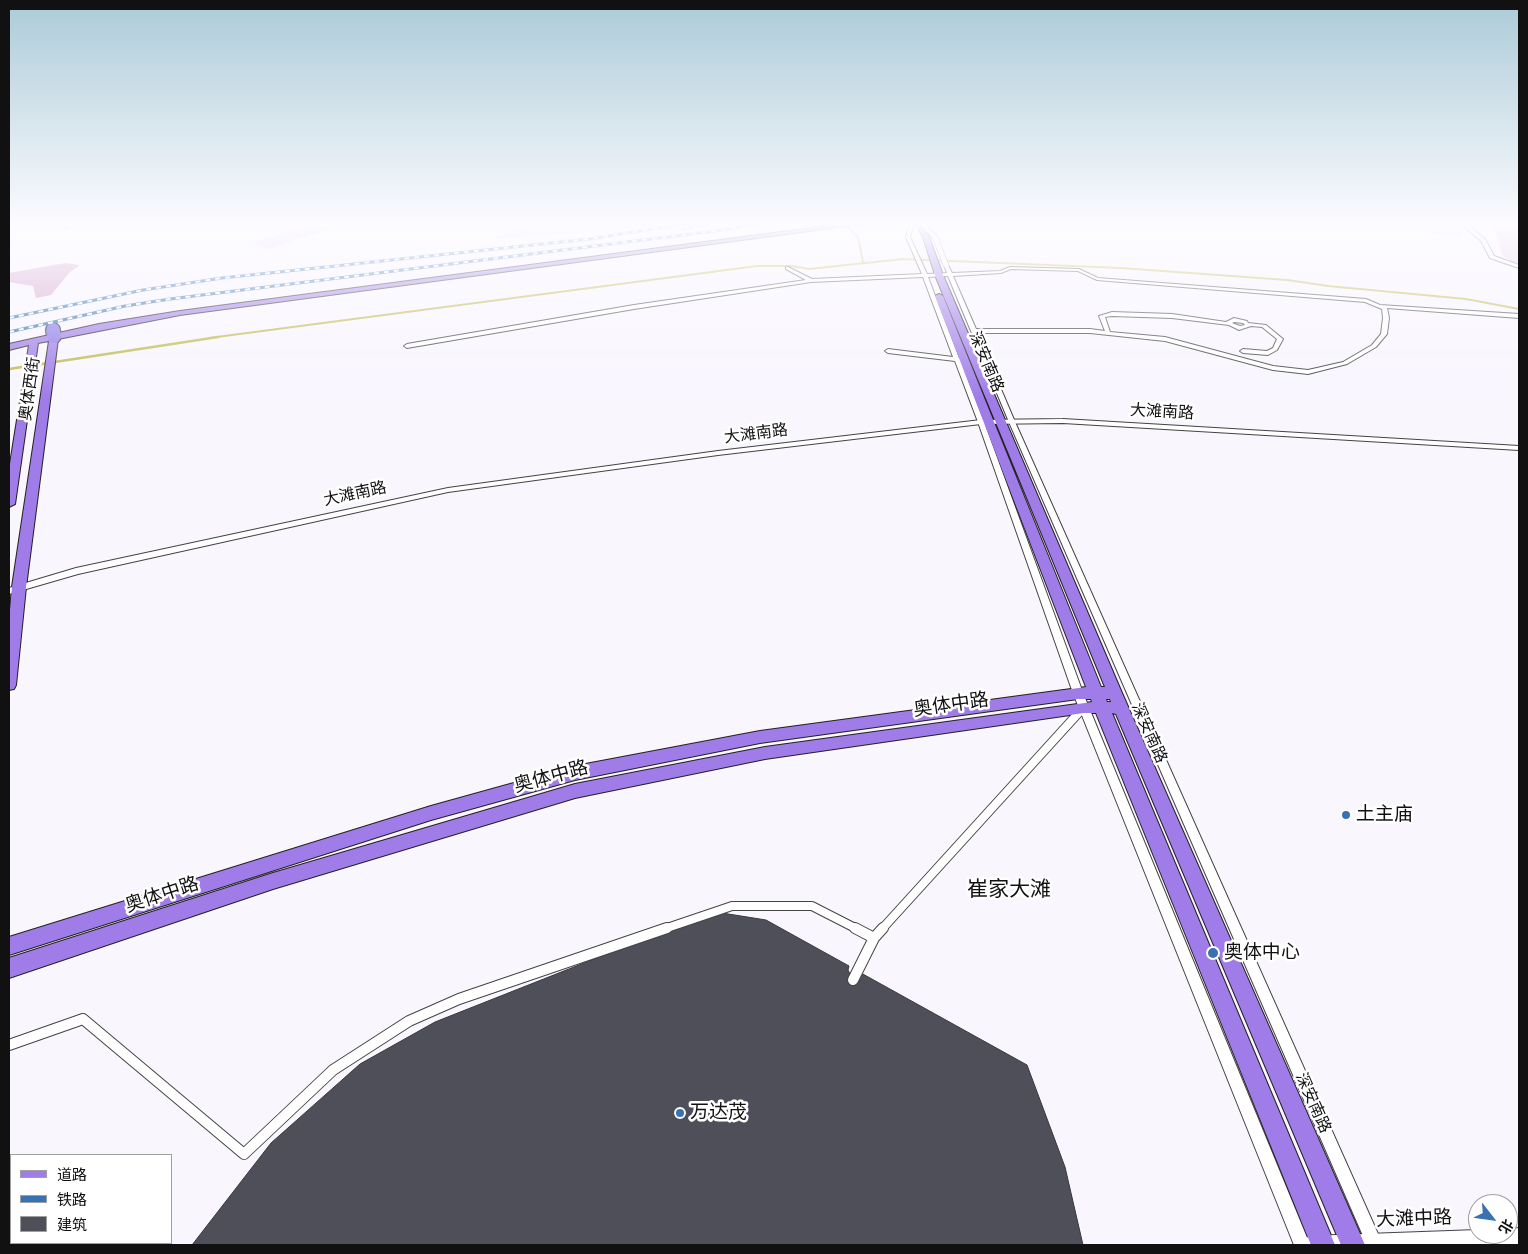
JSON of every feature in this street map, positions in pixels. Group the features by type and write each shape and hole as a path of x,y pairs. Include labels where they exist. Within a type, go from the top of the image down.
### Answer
{"main road":[{"path":"9,340 180,314 418,282"},
{"name":"深安南路","path":"937,282 960,359 996,422 1099,701 1319,1245"},
{"name":"深安南路","path":"939,282 996,422 1353,1244"},
{"path":"9,347 54,333"},
{"name":"奥体西街","path":"9,685 14,589 54,333"},
{"name":"奥体西街","path":"9,504 28,390 34,340"},
{"name":"奥体中路","path":"9,968 273,881 575,791 766,753 1081,700"},
{"name":"奥体中路","path":"9,946 284,858 575,773 760,737 1081,700 1118,700"}],"street":[{"path":"407,346 634,307 807,282"},
{"name":"深安南路","path":"941,282 973,331 996,422 1081,700 1302,1245"},
{"path":"1126,282 1366,302 1381,306 1519,316"},
{"path":"973,331 1108,333 1182,342 1273,368 1308,372 1345,363 1374,346 1384,334 1386,318 1384,308 1381,306"},
{"path":"1108,333 1102,316 1112,314 1172,316 1230,324 1243,328 1248,326 1247,324 1264,326 1280,339 1275,349 1268,353 1243,351"},
{"path":"888,351 960,359"},
{"name":"大滩南路","path":"14,589 76,570 448,490 728,452 996,422 1073,421 1519,448"},
{"name":"深安南路","path":"996,422 1374,1244"},
{"path":"853,980 874,938 1081,700"},
{"path":"522,788 529,804"},
{"path":"9,1045 84,1019 244,1154 333,1070 408,1020 468,996 732,906 812,906 874,938"},
{"name":"大滩中路","path":"1319,1245 1519,1237"}],"shaded area":[{"path":"9,282 62,282 51,295 36,298 33,286"}],"building":[{"name":"万达茂","path":"722,913 766,920 849,966 848,970 851,976 861,973 1027,1065 1065,1167 1083,1245 192,1245 271,1143 360,1064 435,1022 622,948"}],"waterway":[{"path":"209,338 639,282"},
{"path":"1297,282 1466,299 1519,309"},
{"path":"9,369 218,337"}],"railway":[{"path":"9,318 143,290 199,282"},
{"path":"9,332 125,306 310,282"}],"place":[{"name":"土主庙","path":"1346,815"},
{"name":"奥体中心","path":"1213,953"},
{"name":"万达茂","path":"680,1113"}],"district":[{"name":"崔家大滩","path":"1009,890"}]}
